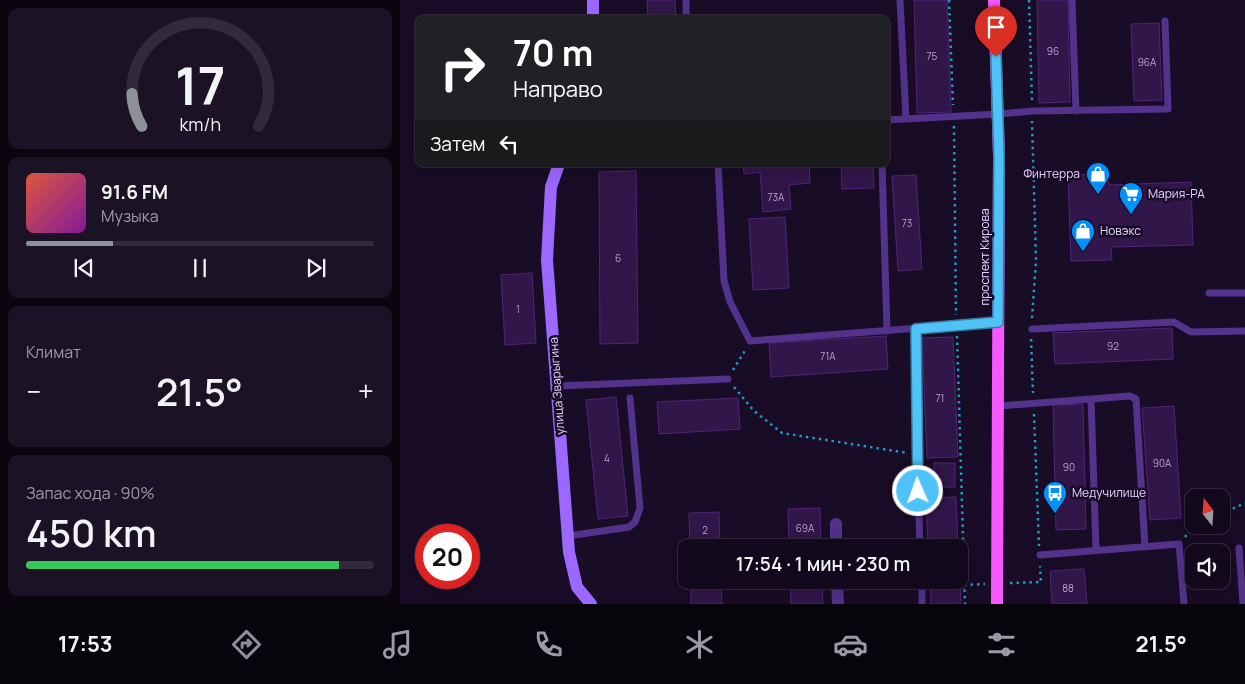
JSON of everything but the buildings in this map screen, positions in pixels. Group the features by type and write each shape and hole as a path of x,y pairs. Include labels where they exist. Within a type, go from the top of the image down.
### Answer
{"main road":[{"name":"проспект Кирова","path":"994,0 998,114 997,604"}],"street":[{"path":"593,0 593,15"},
{"name":"улица Зварыгина","path":"558,167 550,187 548,260 569,552 577,587 591,604"},
{"path":"836,524 836,539"},
{"path":"837,589 838,604"}],"lane":[{"path":"686,0 686,15"},
{"path":"900,0 906,119"},
{"path":"1072,0 1076,111"},
{"path":"890,120 1032,111 1168,109 1165,21"},
{"path":"718,167 724,281 730,302 750,341 998,322"},
{"path":"882,167 887,331"},
{"path":"1209,293 1245,293"},
{"path":"1032,329 1174,322 1191,332 1245,331"},
{"path":"916,329 920,539"},
{"path":"557,386 728,379"},
{"path":"998,406 1130,396 1136,399 1145,547"},
{"path":"568,536 629,527 635,522 640,508 630,398"},
{"path":"1091,399 1096,550"},
{"path":"1040,555 1179,544 1184,604"},
{"path":"1239,548 1243,604"},
{"path":"922,589 922,604"}],"path":[{"path":"949,0 954,115 963,539"},
{"path":"968,585 1041,582 1033,403 1032,329 1036,260 1029,0"},
{"path":"750,341 728,379 754,411 782,433 917,454"},
{"path":"1230,510 1245,503"},
{"path":"1179,544 1187,534"},
{"path":"964,589 965,604"}],"place":[{"name":"Финтерра","path":"1098,195"},
{"name":"Мария-РА","path":"1131,215"},
{"name":"Новэкс","path":"1083,252"},
{"name":"Медучилище","path":"1055,514"}],"route":[{"path":"918,491 916,329 998,322 999,156 996,57"}]}
